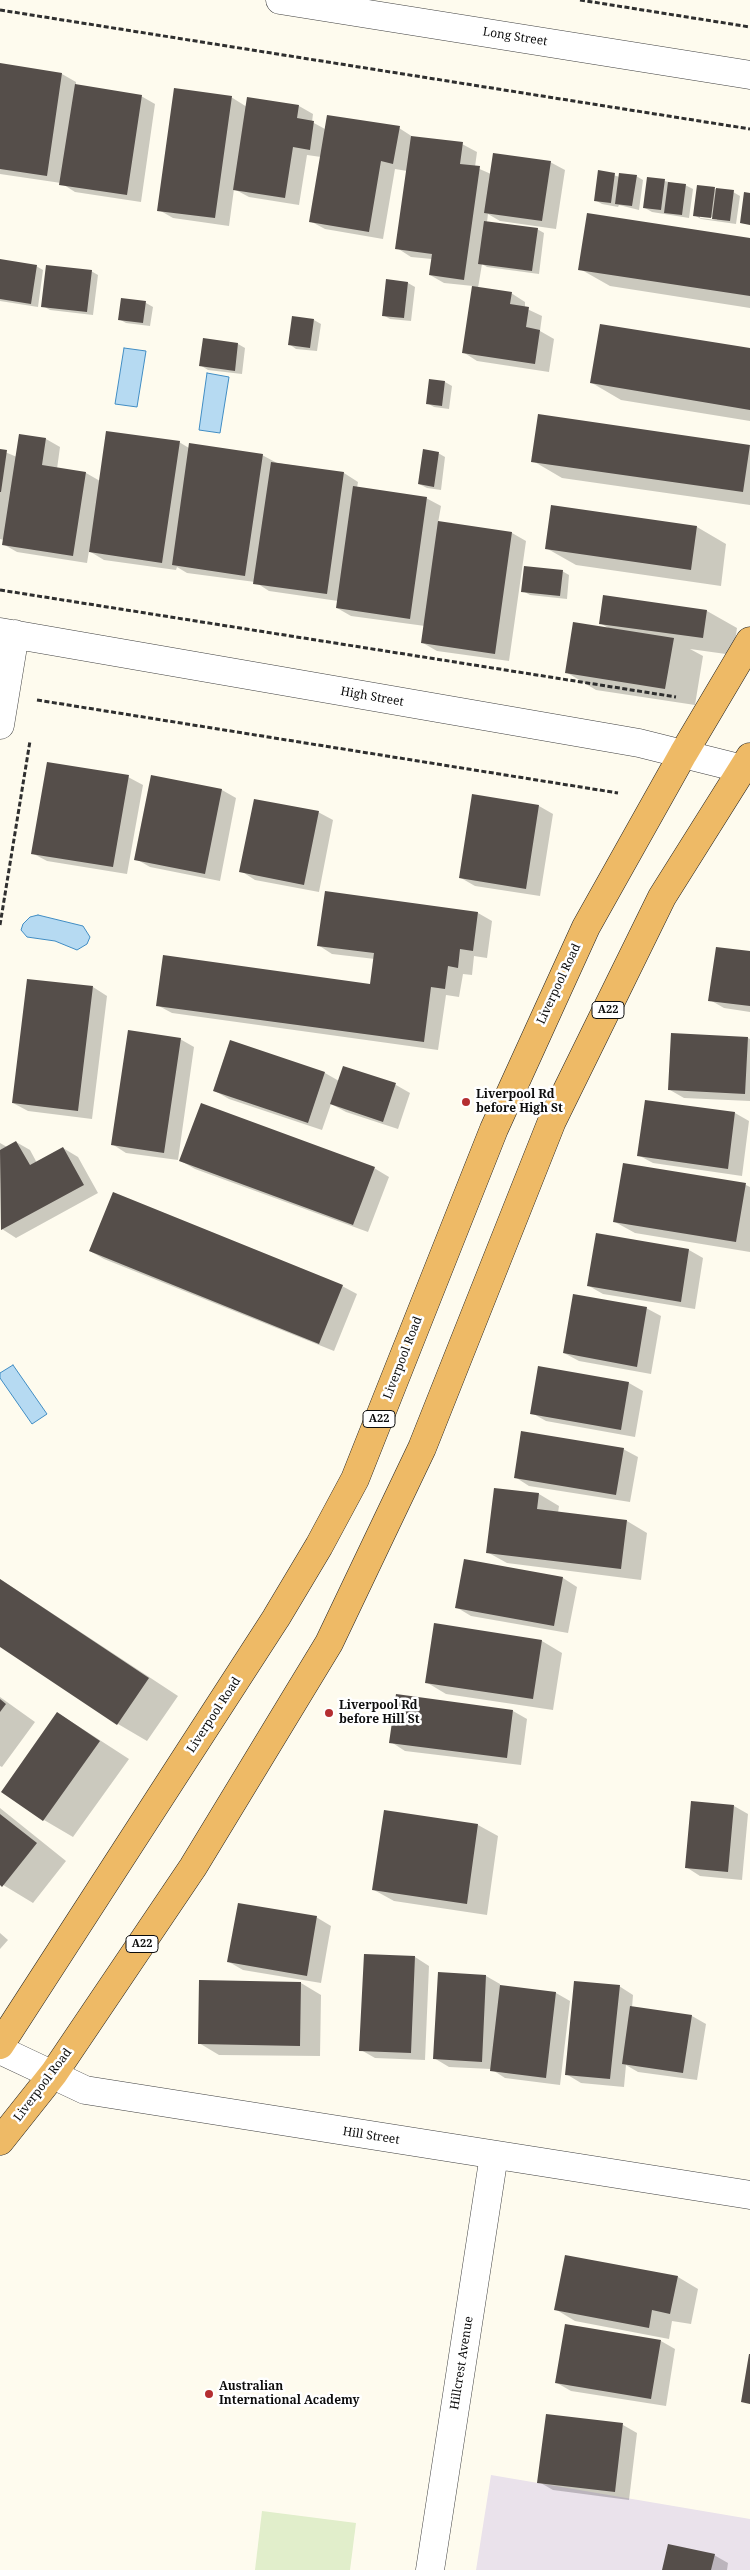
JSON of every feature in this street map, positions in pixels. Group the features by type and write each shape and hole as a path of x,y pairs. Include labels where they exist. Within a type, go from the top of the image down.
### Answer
{"highway":[{"name":"Liverpool Road","path":"0,2045 276,1618 319,1546 355,1478 494,1129 536,1033 586,927 683,754 750,641"},
{"name":"Liverpool Road","path":"0,2141 54,2073 194,1868 329,1643 422,1448 552,1121 662,897 746,763"}],"street":[{"name":"Long Street","path":"280,0 750,75"},
{"path":"0,725 8,633"},
{"name":"High Street","path":"8,633 629,742 683,754 746,763"},
{"name":"Hill Street","path":"0,2050 54,2073 85,2090 750,2195"},
{"name":"Hillcrest Avenue","path":"430,2570 494,2155"}],"path":[{"path":"580,0 750,28"},
{"path":"0,10 750,129"},
{"path":"0,590 676,697"},
{"path":"36,709 37,700 618,793"},
{"path":"0,925 31,739"}],"shaded area":[{"path":"491,2475 750,2519 750,2570 476,2570"}],"green space":[{"path":"262,2511 356,2523 350,2570 255,2570"}],"water":[{"path":"124,348 146,351 137,407 115,404"},
{"path":"207,373 229,377 220,433 199,430"},
{"path":"38,915 83,926 90,937 87,944 77,950 55,941 27,937 21,930 23,924 30,917"},
{"path":"13,1365 47,1414 32,1424 0,1378 0,1373"}],"building":[{"path":"0,63 62,73 47,176 0,169"},
{"path":"75,84 142,95 127,195 59,185"},
{"path":"174,88 232,96 215,218 157,211"},
{"path":"247,97 299,105 297,118 314,121 310,150 293,147 285,198 233,190"},
{"path":"327,115 400,126 393,164 381,161 369,232 309,222"},
{"path":"411,136 463,142 460,164 480,166 464,280 429,275 432,254 395,249"},
{"path":"493,153 551,161 542,221 484,213"},
{"path":"598,170 615,173 611,203 594,201"},
{"path":"619,173 637,175 632,206 615,204"},
{"path":"647,177 665,179 661,210 643,208"},
{"path":"668,182 686,184 682,215 664,213"},
{"path":"697,185 715,187 711,218 693,216"},
{"path":"716,188 734,190 730,221 712,219"},
{"path":"744,192 750,193 750,225 740,223"},
{"path":"587,213 750,238 750,296 578,270"},
{"path":"484,221 538,228 532,271 478,264"},
{"path":"0,259 37,265 31,304 0,299"},
{"path":"46,265 92,270 87,312 41,307"},
{"path":"386,279 408,282 404,318 382,316"},
{"path":"472,286 512,292 510,304 529,307 526,327 540,330 535,364 462,353"},
{"path":"121,298 146,301 143,323 118,320"},
{"path":"292,316 314,319 310,348 288,345"},
{"path":"600,324 750,348 750,410 590,383"},
{"path":"203,338 238,343 235,371 199,366"},
{"path":"429,379 445,381 442,406 426,404"},
{"path":"538,414 750,445 743,492 531,462"},
{"path":"106,431 180,441 162,563 89,552"},
{"path":"19,434 46,438 42,465 86,472 73,556 2,545"},
{"path":"189,443 263,454 245,576 172,565"},
{"path":"0,449 7,450 1,492 0,492"},
{"path":"423,449 439,452 434,487 418,484"},
{"path":"271,462 344,472 327,594 253,584"},
{"path":"353,486 427,497 410,619 336,608"},
{"path":"551,505 697,526 691,570 545,549"},
{"path":"438,521 512,532 495,654 421,643"},
{"path":"524,566 563,570 560,596 521,592"},
{"path":"603,595 707,610 703,638 599,624"},
{"path":"573,622 674,638 665,689 565,673"},
{"path":"47,762 129,775 113,867 31,854"},
{"path":"151,775 222,789 205,874 134,860"},
{"path":"472,794 539,805 526,889 459,878"},
{"path":"254,799 319,811 304,885 239,872"},
{"path":"325,891 478,912 473,951 460,949 458,968 448,966 445,989 431,987 424,1042 156,1006 163,955 370,984 374,953 317,946"},
{"path":"716,947 750,951 750,1006 708,1001"},
{"path":"27,979 93,986 78,1111 12,1103"},
{"path":"128,1030 181,1038 164,1153 111,1145"},
{"path":"671,1033 748,1037 745,1094 668,1090"},
{"path":"230,1040 325,1072 308,1123 213,1091"},
{"path":"343,1066 396,1083 383,1122 330,1104"},
{"path":"645,1100 735,1112 728,1169 637,1156"},
{"path":"201,1103 375,1167 353,1225 179,1161"},
{"path":"16,1141 30,1165 63,1147 84,1185 1,1230 0,1150"},
{"path":"623,1163 746,1183 736,1242 613,1222"},
{"path":"113,1192 343,1285 319,1344 89,1251"},
{"path":"596,1233 689,1249 681,1302 587,1286"},
{"path":"573,1294 647,1307 637,1367 563,1353"},
{"path":"538,1366 629,1382 621,1430 530,1414"},
{"path":"521,1431 624,1448 616,1495 514,1478"},
{"path":"494,1488 539,1493 537,1509 627,1520 621,1569 486,1553"},
{"path":"464,1559 563,1577 554,1626 455,1608"},
{"path":"0,1579 149,1678 117,1725 0,1647"},
{"path":"434,1623 542,1640 533,1699 425,1683"},
{"path":"396,1694 513,1710 507,1758 389,1743"},
{"path":"0,1699 6,1704 0,1712"},
{"path":"57,1712 100,1741 43,1821 1,1792"},
{"path":"691,1801 734,1805 728,1872 685,1868"},
{"path":"384,1810 478,1824 467,1904 372,1890"},
{"path":"0,1814 37,1843 2,1887 0,1885"},
{"path":"238,1903 317,1916 307,1976 227,1962"},
{"path":"364,1954 415,1956 411,2053 359,2051"},
{"path":"438,1972 486,1975 482,2062 433,2059"},
{"path":"199,1980 301,1982 300,2046 198,2044"},
{"path":"574,1981 620,1985 610,2079 565,2075"},
{"path":"500,1985 556,1992 546,2078 490,2071"},
{"path":"630,2006 692,2015 683,2073 622,2064"},
{"path":"565,2255 678,2276 670,2314 652,2310 649,2328 554,2310"},
{"path":"565,2324 661,2340 651,2399 555,2383"},
{"path":"750,2354 750,2404 741,2402"},
{"path":"546,2414 623,2423 615,2492 537,2483"},
{"path":"668,2544 715,2554 711,2570 662,2570"}],"place":[{"name":"Liverpool Rd before High St","path":"466,1102"},
{"name":"Liverpool Rd before Hill St","path":"329,1713"},
{"name":"Australian International Academy","path":"209,2394"}]}
